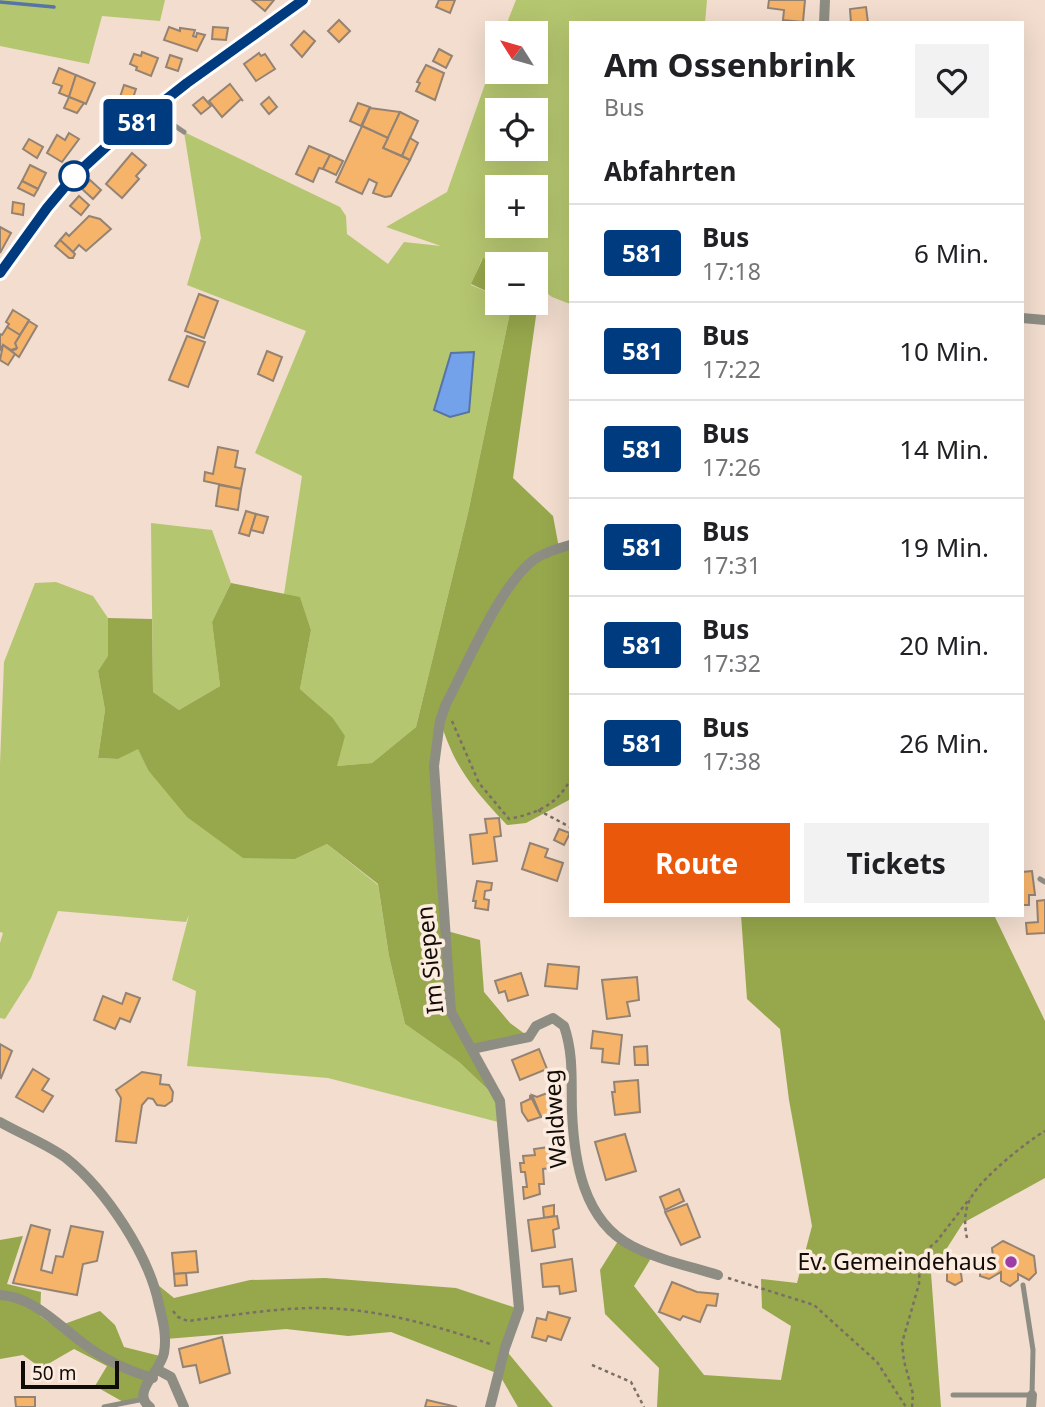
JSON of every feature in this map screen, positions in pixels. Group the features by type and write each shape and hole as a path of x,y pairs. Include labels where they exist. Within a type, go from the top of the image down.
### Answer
{"street":[{"path":"0,273 34,223 73,177 108,145 187,83 303,0"},
{"path":"824,21 825,0"},
{"path":"1024,318 1045,320"},
{"name":"Im Siepen","path":"490,1407 505,1348 519,1309 500,1101 451,1012 434,766 440,721 446,705 500,603 515,580 535,560 569,545"},
{"name":"Waldweg","path":"472,1049 530,1037 536,1026 553,1018 564,1027 572,1062 573,1145 584,1190 594,1209 612,1231 630,1245 718,1275"},
{"path":"0,1122 65,1158 109,1204 145,1262 157,1294 166,1339 156,1374 144,1385 147,1403"},
{"path":"0,1295 14,1296 44,1312 104,1357 124,1368 171,1377 184,1407"}],"lane":[{"path":"153,111 184,132"},
{"path":"953,1395 1032,1401 1033,1350 1023,1285"},
{"path":"104,1407 147,1403"}],"path":[{"path":"446,705 479,783 509,819 538,810 562,795 569,782"},
{"path":"538,810 569,826"},
{"path":"912,1407 914,1394 904,1361 902,1343 919,1284 920,1256 937,1241 970,1198 1022,1147 1045,1131"},
{"path":"967,1238 966,1211 970,1198"},
{"path":"718,1275 814,1305 877,1362 906,1407"},
{"path":"157,1294 168,1302 178,1317 188,1321 260,1311 324,1309 419,1322 505,1348"},
{"path":"592,1365 631,1382 644,1407"}],"green space":[{"path":"0,0 165,0 160,21 102,16 89,64 0,46"},
{"path":"516,0 707,0 705,21 569,21 569,304 548,294 548,252 485,252 485,260 482,259 471,285 485,291 485,315 509,315 468,513 416,727 372,763 337,766 332,717 300,689 311,630 300,598 284,594 302,476 255,453 306,331 187,285 201,238 184,132 340,207 346,216 347,234 388,264 404,242 441,246 386,227 447,192 485,84 548,84 548,21 508,21"},
{"path":"483,258 485,259 485,290 471,284"},
{"path":"509,315 536,315 513,478 553,516 559,548 569,545 569,800 526,823 507,825 467,778 453,754 441,723 436,748 447,931 480,940 484,992 510,1023 529,1037 472,1050 500,1101 459,1062 405,1024 389,956 378,884 327,844 295,859 243,858 187,817 148,770 138,749 118,759 98,758 105,710 98,671 108,656 108,618 152,619 153,692 179,710 220,686 212,622 231,583 300,597 311,630 300,689 332,717 345,736 337,766 372,763 416,727 468,513"},
{"path":"151,523 212,530 231,583 212,622 220,686 179,710 153,692"},
{"path":"56,582 93,596 108,618 108,657 98,671 105,710 98,758 118,759 138,748 148,770 295,859 327,844 378,885 389,956 405,1024 459,1062 500,1101 502,1123 328,1078 187,1066 196,991 172,980 189,915 186,922 58,911 31,978 5,1019 0,1018 0,943 3,933 0,932 0,764 4,662 35,583"},
{"path":"741,917 995,917 1045,1021 1045,1178 963,1223 931,1273 941,1407 657,1407 659,1368 605,1314 600,1270 620,1238 653,1255 634,1286 704,1375 781,1380 791,1326 762,1308 761,1279 797,1283 812,1226 789,1100 780,1029 747,999"},
{"path":"23,1236 7,1284 41,1292 40,1316 56,1327 100,1311 115,1325 124,1347 164,1357 144,1399 125,1403 95,1386 107,1366 74,1349 41,1368 23,1355 0,1359 0,1240"},
{"path":"325,1278 456,1288 519,1309 505,1349 553,1407 518,1407 499,1374 391,1332 348,1336 286,1329 166,1339 153,1281 174,1298 250,1280"}],"water":[{"path":"474,352 469,412 450,417 434,410 451,353"}],"building":[{"path":"252,0 274,0 265,11"},
{"path":"439,0 455,0 450,13 436,7"},
{"path":"769,0 805,0 803,21 783,20 784,10 768,8"},
{"path":"866,7 868,21 851,21 850,9"},
{"path":"339,20 350,31 339,42 328,31"},
{"path":"169,27 180,31 180,28 195,30 193,36 196,37 197,33 205,35 197,51 164,40"},
{"path":"213,27 228,28 226,40 212,39"},
{"path":"304,31 315,41 302,57 291,45"},
{"path":"439,49 452,56 446,68 433,61"},
{"path":"142,52 158,58 151,76 136,70 137,67 130,64 134,54 141,56"},
{"path":"259,53 261,56 265,54 275,69 256,81 244,64"},
{"path":"170,55 182,59 178,71 166,67"},
{"path":"426,65 444,73 435,100 416,91 420,83 417,82"},
{"path":"59,68 76,75 69,97 59,93 62,86 53,83"},
{"path":"76,75 95,83 86,104 69,97"},
{"path":"230,84 243,101 241,99 222,117 209,101"},
{"path":"124,85 136,89 131,104 119,100"},
{"path":"69,97 84,103 77,113 64,108"},
{"path":"203,97 211,106 201,114 193,105"},
{"path":"269,97 277,107 269,114 261,104"},
{"path":"358,103 370,107 361,126 350,121"},
{"path":"370,108 400,112 388,138 362,126"},
{"path":"400,112 418,121 402,156 383,148"},
{"path":"362,126 388,138 383,148 410,160 391,196 373,193 377,183 369,179 362,194 336,182"},
{"path":"69,133 79,139 62,162 47,153 57,135 65,140"},
{"path":"410,138 418,143 410,160 402,156"},
{"path":"29,139 43,147 37,158 23,149"},
{"path":"309,146 330,155 323,169 319,168 313,182 296,174"},
{"path":"132,153 146,165 136,176 139,179 122,198 106,184"},
{"path":"330,155 343,161 336,175 323,169"},
{"path":"30,165 46,173 38,189 22,181"},
{"path":"90,180 101,190 93,199 82,189"},
{"path":"22,181 38,189 34,196 18,188"},
{"path":"79,196 89,205 81,215 70,206"},
{"path":"13,202 24,204 23,215 12,213"},
{"path":"89,216 100,219 111,229 86,251 79,245 73,252 60,240 66,233 69,236"},
{"path":"0,227 11,233 0,253"},
{"path":"60,240 75,254 73,258 69,258 55,246"},
{"path":"199,294 218,301 204,338 185,331"},
{"path":"13,310 29,320 20,335 7,327 9,324 6,322"},
{"path":"29,321 37,326 19,357 11,351 16,349 15,343"},
{"path":"7,327 20,335 15,343 17,348 11,350 3,345 0,350 0,334 2,335"},
{"path":"187,336 205,342 188,387 169,380"},
{"path":"3,345 15,354 8,365 0,360"},
{"path":"267,351 282,357 273,381 258,374"},
{"path":"218,447 238,451 235,467 245,469 241,489 204,481 205,472 213,474"},
{"path":"219,485 241,489 238,510 216,506"},
{"path":"246,511 256,514 249,536 239,533"},
{"path":"256,514 268,517 263,533 251,530"},
{"path":"499,818 501,836 494,837 497,861 473,864 470,835 487,833 485,819"},
{"path":"559,829 569,833 564,845 554,840"},
{"path":"530,843 548,849 545,857 563,863 557,881 522,869"},
{"path":"1032,871 1035,895 1029,895 1029,905 1024,905 1024,872"},
{"path":"477,881 492,883 491,890 485,891 484,899 489,900 488,910 475,908 476,901 473,901"},
{"path":"1045,900 1045,933 1027,934 1026,923 1038,922 1037,901"},
{"path":"548,964 579,967 577,989 545,986"},
{"path":"521,973 528,995 508,1001 505,991 499,993 495,981"},
{"path":"637,977 639,1000 627,1002 630,1016 607,1019 602,980"},
{"path":"126,993 140,998 130,1022 120,1018 115,1029 94,1020 103,996 122,1004"},
{"path":"593,1031 622,1035 619,1064 602,1062 603,1049 591,1048"},
{"path":"0,1044 12,1051 1,1078 0,1077"},
{"path":"647,1046 648,1065 635,1065 634,1047"},
{"path":"539,1049 547,1069 520,1080 512,1060"},
{"path":"33,1069 49,1079 42,1090 53,1096 43,1112 16,1097"},
{"path":"142,1072 161,1075 160,1084 169,1085 173,1092 172,1101 165,1106 157,1105 153,1099 148,1098 142,1105 136,1143 116,1141 121,1098 116,1090"},
{"path":"638,1080 640,1112 615,1115 612,1092 615,1092 614,1082"},
{"path":"547,1093 554,1112 541,1117 532,1095 537,1097"},
{"path":"530,1095 541,1117 528,1121 522,1112 521,1103 530,1099"},
{"path":"625,1134 636,1171 606,1180 595,1142"},
{"path":"549,1147 551,1168 543,1169 544,1184 539,1184 540,1194 524,1199 523,1187 527,1187 525,1172 521,1172 520,1163 524,1163 523,1156 535,1155 534,1149"},
{"path":"679,1189 684,1201 665,1210 660,1197"},
{"path":"687,1204 700,1237 681,1245 665,1212"},
{"path":"554,1205 554,1216 544,1218 543,1207"},
{"path":"557,1216 559,1228 553,1230 555,1247 532,1251 528,1220"},
{"path":"31,1225 50,1230 41,1270 52,1273 56,1256 63,1257 71,1226 103,1232 97,1261 83,1264 77,1295 13,1283"},
{"name":"Ev. Gemeindehaus","path":"1003,1241 1034,1256 1036,1273 1029,1280 1018,1274 1018,1280 1010,1286 1001,1281 1001,1272 989,1279 980,1276 980,1266 993,1257 992,1248"},
{"path":"196,1251 198,1272 174,1274 172,1253"},
{"path":"960,1258 966,1262 968,1269 961,1273 962,1281 955,1285 947,1281 947,1273 955,1267 955,1261"},
{"path":"572,1259 576,1291 560,1294 559,1286 543,1287 541,1264"},
{"path":"186,1273 187,1285 175,1286 174,1274"},
{"path":"672,1282 697,1292 718,1294 716,1306 707,1305 700,1322 683,1316 680,1320 659,1312"},
{"path":"548,1312 570,1318 561,1340 548,1336 546,1341 532,1337 537,1318 546,1320"},
{"path":"222,1337 230,1373 200,1383 196,1365 183,1367 179,1349"},
{"path":"15,1397 35,1397 35,1407 16,1407"},
{"path":"427,1400 457,1407 425,1407"}],"waterway":[{"path":"0,2 54,7"}],"bus line":[{"name":"581","path":"0,273 34,223 73,177 108,145 187,83 303,0"}],"place":[{"name":"Ev. Gemeindehaus","path":"1011,1262"}]}
